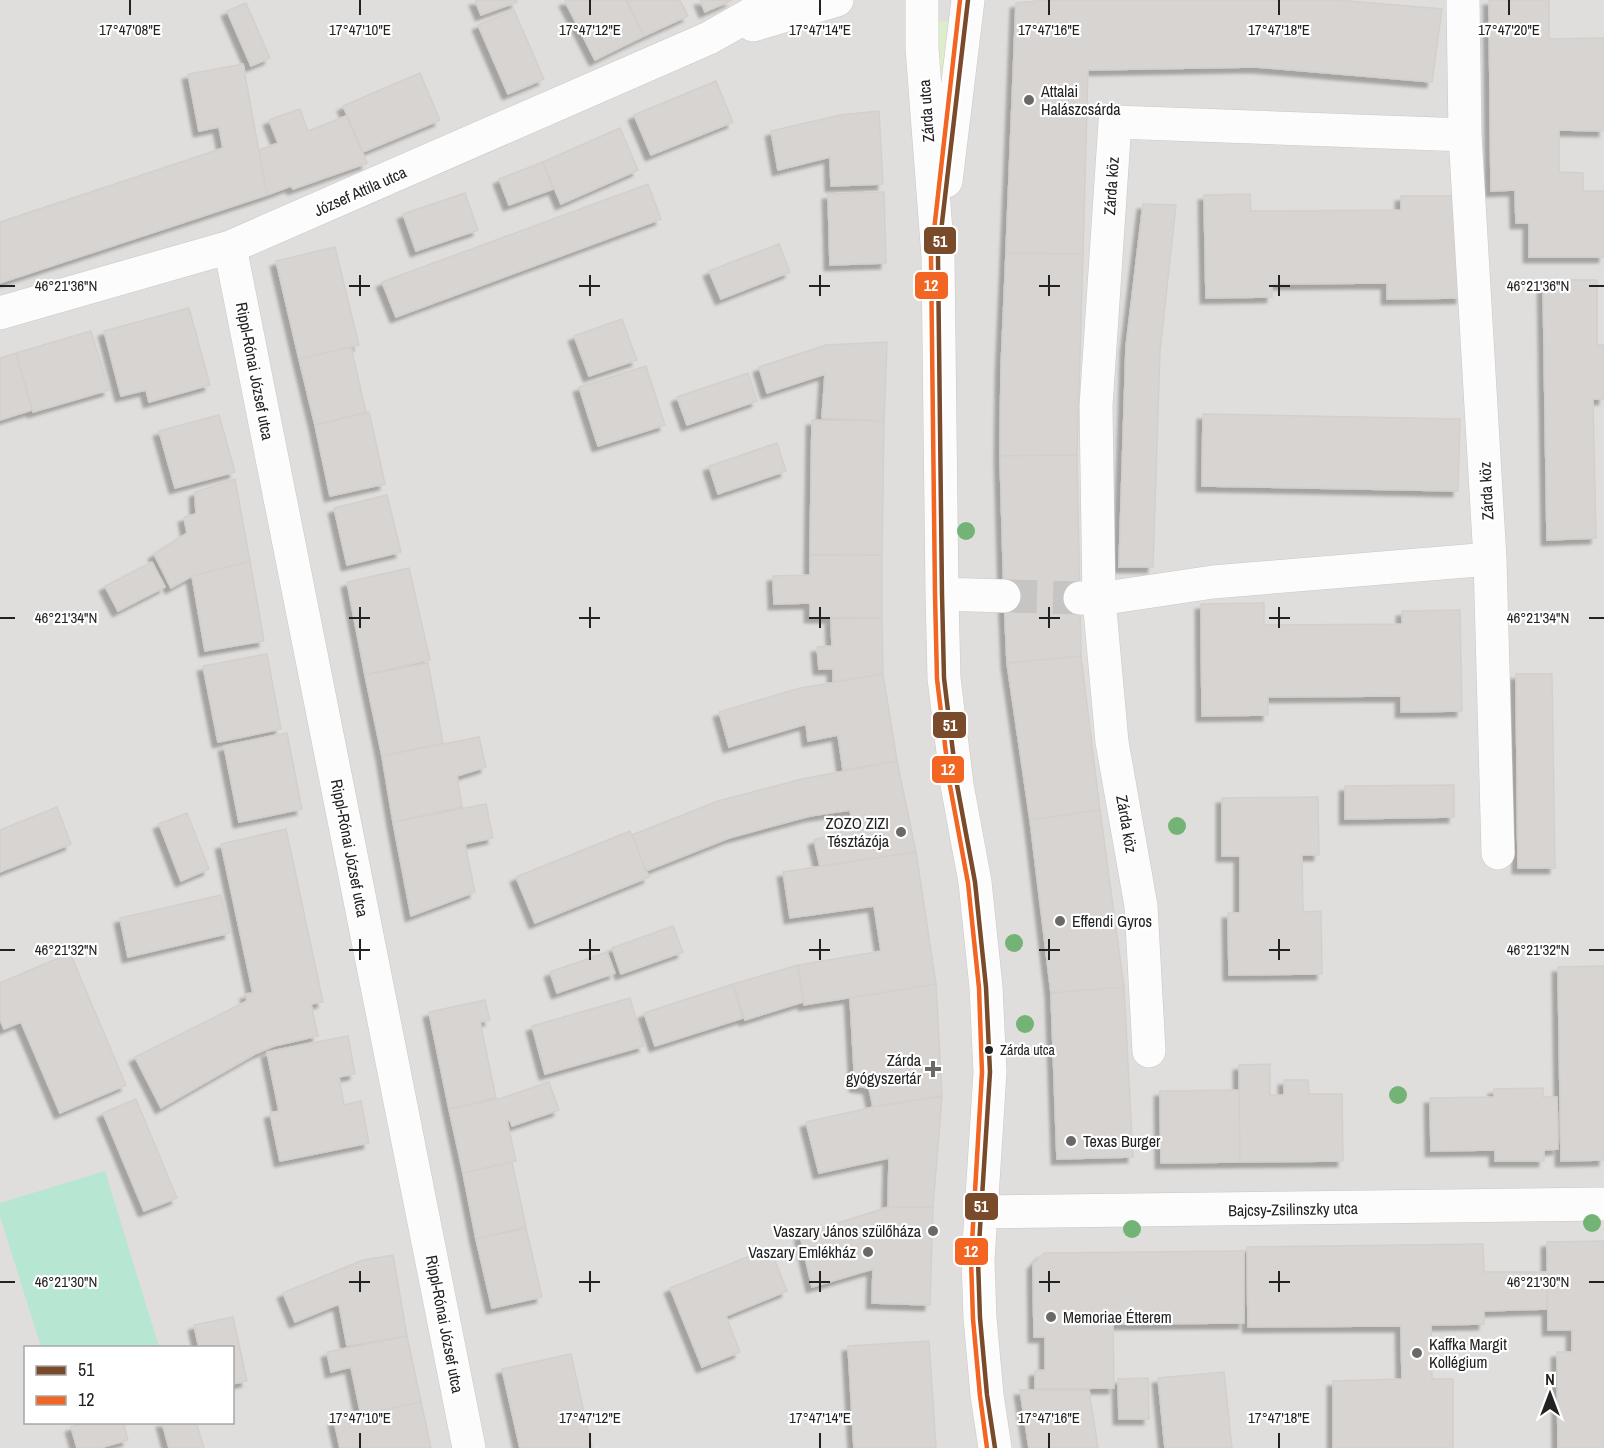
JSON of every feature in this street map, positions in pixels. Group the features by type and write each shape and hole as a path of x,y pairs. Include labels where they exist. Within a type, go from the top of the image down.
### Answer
{"street":[{"name":"József Attila utca","path":"0,313 230,247 709,38 776,0"},
{"name":"József Attila utca","path":"709,38 837,0"},
{"name":"Zárda utca","path":"922,0 922,48 938,257 942,594 946,688 957,785 975,882 986,987 990,1072 978,1260 980,1318 987,1395 995,1448"},
{"name":"Zárda utca","path":"938,257 968,0"},
{"name":"Zárda köz","path":"1462,0 1465,135 1490,559 1498,853"},
{"name":"Zárda köz","path":"1149,1051 1141,906 1089,598 1096,406 1115,122 1465,135"},
{"name":"Rippl-Rónai József utca","path":"230,247 469,1448"},
{"path":"1089,598 1213,582 1490,559"},
{"path":"942,594 1004,596"},
{"name":"Bajcsy-Zsilinszky utca","path":"982,1212 1604,1204"}],"shaded area":[{"path":"0,0 1604,0 1604,1448 0,1448"}],"green space":[{"path":"933,21 949,21 944,107"},
{"path":"105,1171 159,1346 41,1346 0,1216 0,1203"}],"building":[{"path":"475,0 516,0 517,2 481,15"},
{"path":"626,0 644,36 595,60 565,1"},
{"path":"627,0 680,0 688,16 644,36"},
{"path":"700,0 732,0 705,12"},
{"path":"1048,0 1338,0 1442,9 1432,82 1256,67 1088,70 1083,254 1006,253 1016,3"},
{"path":"1489,0 1549,0 1549,39 1604,38 1604,131 1559,130 1559,172 1583,173 1583,191 1604,191 1604,257 1529,257 1529,223 1516,223 1515,190 1491,191"},
{"path":"246,3 270,58 251,66 227,11"},
{"path":"514,10 544,79 508,94 478,25"},
{"path":"243,64 267,195 0,283 0,222 223,148 219,127 199,131 188,74"},
{"path":"420,73 440,120 363,152 343,106"},
{"path":"716,81 733,122 651,155 634,115"},
{"path":"300,109 308,131 346,116 367,163 293,189 291,186 267,195 259,150 278,143 269,120"},
{"path":"879,111 883,184 831,186 830,157 778,170 771,131 840,115"},
{"path":"620,128 638,170 561,204 543,162"},
{"path":"543,162 553,189 509,205 499,179"},
{"path":"648,184 661,219 396,317 382,282"},
{"path":"884,192 886,263 830,265 828,194"},
{"path":"465,193 478,230 416,251 403,214"},
{"path":"1250,194 1251,211 1401,210 1401,196 1460,196 1461,298 1387,299 1387,283 1272,284 1272,297 1206,298 1204,195"},
{"path":"1143,204 1176,205 1160,351 1153,567 1119,567 1126,347"},
{"path":"779,244 790,272 721,299 709,271"},
{"path":"335,247 359,345 299,359 276,261"},
{"path":"1006,253 1083,254 1077,455 1000,456"},
{"path":"1543,280 1597,280 1597,345 1604,345 1604,399 1593,399 1596,538 1547,540"},
{"path":"189,308 210,385 149,402 146,390 121,396 104,331"},
{"path":"622,319 637,360 589,376 574,336"},
{"path":"91,331 109,390 33,412 16,353"},
{"path":"887,342 884,421 822,418 825,374 767,393 759,367 826,345"},
{"path":"351,347 366,412 315,425 299,359"},
{"path":"16,353 32,410 0,420 0,358"},
{"path":"646,366 665,425 598,446 579,387"},
{"path":"748,373 757,401 687,425 677,397"},
{"path":"369,412 385,484 330,496 315,425"},
{"path":"1203,414 1460,419 1458,491 1202,486"},
{"path":"219,415 235,472 175,488 159,431"},
{"path":"812,420 884,421 882,555 810,554"},
{"path":"777,443 786,471 718,494 709,466"},
{"path":"1077,455 1081,656 1007,663 1000,456"},
{"path":"235,479 250,561 192,576 171,588 154,554 187,533 184,517 196,514 195,492"},
{"path":"387,495 401,552 347,565 334,508"},
{"path":"810,555 882,555 882,618 810,617 810,603 774,604 773,576 810,575"},
{"path":"250,561 264,641 205,651 192,576"},
{"path":"152,562 165,587 118,611 105,586"},
{"path":"409,568 430,660 365,675 347,582"},
{"path":"1264,603 1264,625 1402,624 1402,611 1460,610 1462,711 1401,712 1401,696 1268,697 1268,715 1202,716 1201,604"},
{"path":"882,618 883,674 833,682 833,669 819,669 817,647 832,646 831,619"},
{"path":"267,654 281,729 218,742 203,666"},
{"path":"1081,656 1100,810 1030,820 1007,663"},
{"path":"428,663 443,743 382,756 365,675"},
{"path":"883,674 897,761 843,770 838,735 808,741 806,724 729,747 719,712 800,688"},
{"path":"1516,674 1552,674 1555,868 1518,868"},
{"path":"287,733 302,809 239,822 224,746"},
{"path":"479,737 486,767 457,776 462,807 393,822 382,756"},
{"path":"897,761 916,852 820,866 814,840 853,828 850,810 810,816 729,838 646,871 632,835 718,801 802,779"},
{"path":"1454,785 1454,817 1345,819 1345,786"},
{"path":"1318,797 1319,855 1302,855 1303,912 1321,911 1322,974 1229,975 1228,913 1240,913 1240,856 1222,856 1222,798"},
{"path":"486,804 493,838 465,844 475,892 411,916 393,822"},
{"path":"57,807 71,844 0,872 0,830"},
{"path":"1100,810 1124,987 1051,993 1030,820"},
{"path":"187,813 209,869 181,881 159,824"},
{"path":"286,829 323,1002 311,1004 318,1036 274,1046 255,1054 161,1108 135,1057 247,1001 246,994 253,993 221,844"},
{"path":"630,831 649,877 535,923 516,877"},
{"path":"916,852 936,984 804,1005 798,965 881,951 874,906 790,918 783,872"},
{"path":"221,895 230,933 128,957 120,918"},
{"path":"673,926 683,952 621,974 612,948"},
{"path":"607,952 615,973 557,993 550,972"},
{"path":"70,953 126,1085 60,1113 21,1022 4,1029 0,1019 0,983"},
{"path":"798,965 803,1002 745,1020 733,984"},
{"path":"1604,966 1604,1160 1561,1161 1558,967"},
{"path":"733,984 743,1018 655,1046 644,1013"},
{"path":"936,984 942,1096 873,1107 869,1088 855,1086 850,998"},
{"path":"1124,987 1133,1157 1057,1159 1051,993"},
{"path":"630,998 644,1046 545,1074 532,1026"},
{"path":"485,1000 490,1020 480,1022 496,1098 449,1109 429,1012"},
{"path":"348,1036 355,1074 339,1077 344,1105 361,1101 369,1143 280,1161 270,1113 279,1111 267,1052"},
{"path":"1270,1064 1270,1095 1284,1095 1284,1080 1308,1080 1309,1094 1342,1094 1343,1161 1240,1162 1239,1065"},
{"path":"549,1082 559,1110 512,1126 510,1120 507,1121 516,1161 463,1173 449,1109 502,1098"},
{"path":"1543,1088 1543,1097 1557,1097 1558,1149 1544,1150 1544,1161 1495,1161 1495,1150 1431,1151 1430,1098 1494,1097 1494,1089"},
{"path":"1239,1090 1240,1162 1161,1163 1160,1091"},
{"path":"942,1096 933,1207 888,1207 889,1158 819,1173 806,1122 873,1107"},
{"path":"136,1099 177,1198 144,1211 103,1113"},
{"path":"512,1162 526,1227 476,1239 463,1173"},
{"name":"Vaszary Emlékház","path":"888,1207 933,1207 930,1305 872,1303 873,1269 812,1287 800,1235"},
{"path":"526,1228 542,1297 492,1308 476,1239"},
{"path":"1604,1241 1604,1448 1558,1448 1557,1352 1572,1352 1572,1330 1548,1330 1547,1242"},
{"name":"Kaffka Margit Kollégium","path":"1483,1244 1484,1272 1547,1272 1547,1309 1484,1311 1484,1324 1431,1325 1432,1379 1453,1379 1453,1448 1333,1448 1333,1381 1402,1379 1401,1326 1248,1327 1247,1247"},
{"path":"770,1248 787,1291 726,1316 740,1352 702,1367 670,1288"},
{"path":"1244,1251 1244,1323 1113,1324 1114,1388 1035,1389 1035,1371 1045,1370 1045,1337 1034,1337 1033,1264 1044,1253"},
{"path":"393,1255 407,1336 347,1346 339,1304 295,1322 283,1293 363,1260"},
{"path":"233,1317 247,1381 234,1384 234,1346 199,1346 194,1325"},
{"path":"407,1336 421,1402 361,1415 351,1367 331,1372 327,1352"},
{"path":"929,1341 936,1448 854,1448 848,1346"},
{"path":"571,1354 592,1448 520,1448 502,1369"},
{"path":"1224,1372 1232,1448 1165,1448 1158,1378"},
{"path":"1148,1378 1149,1419 1119,1419 1118,1379"},
{"path":"1020,1390 1089,1390 1098,1448 1029,1448"},
{"path":"421,1402 431,1448 340,1448 334,1420"},
{"path":"79,1424 124,1424 128,1440 100,1448 77,1448 71,1427"},
{"path":"163,1424 197,1424 204,1448 169,1448"}],"tunnel":[{"path":"1004,596 1080,598"}],"transit line":[{"name":"12","path":"960,0 931,257 935,594 937,679 950,786 968,883 979,988 982,1072 971,1260 973,1319 987,1448"},
{"name":"51","path":"968,0 938,257 942,594 944,678 957,785 975,882 986,987 990,1072 978,1260 980,1318 987,1395 995,1448"}],"place":[{"name":"Attalai Halászcsárda","path":"1029,100"},
{"name":"ZOZO ZIZI Tésztázója","path":"901,832"},
{"name":"Effendi Gyros","path":"1060,921"},
{"name":"Zárda utca","path":"989,1050"},
{"name":"Zárda gyógyszertár","path":"933,1069"},
{"name":"Texas Burger","path":"1071,1141"},
{"name":"Vaszary János szülőháza","path":"933,1231"},
{"name":"Vaszary Emlékház","path":"868,1252"},
{"name":"Memoriae Étterem","path":"1051,1317"},
{"name":"Kaffka Margit Kollégium","path":"1417,1353"}]}
